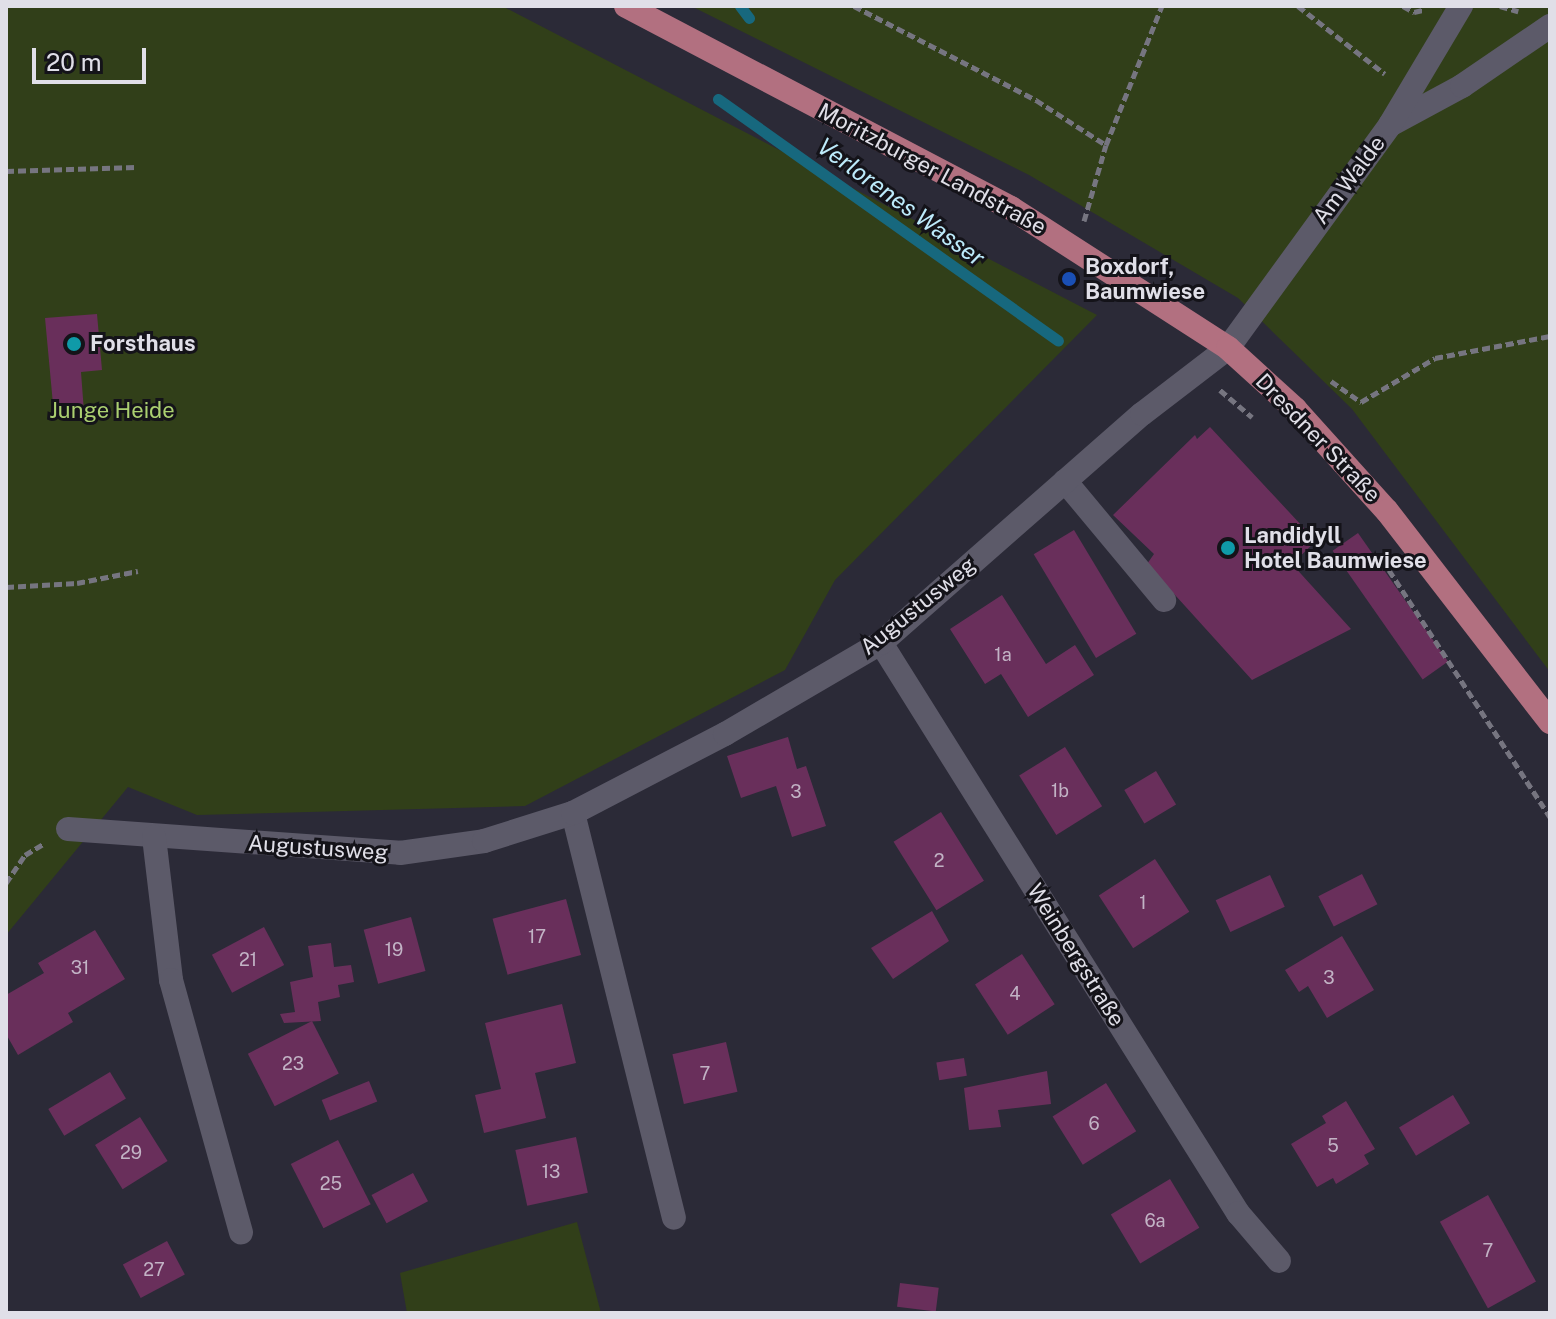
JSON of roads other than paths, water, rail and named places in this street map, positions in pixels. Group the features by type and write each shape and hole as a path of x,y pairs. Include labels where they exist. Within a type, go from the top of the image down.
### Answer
{"main road":[{"name":"Moritzburger Landstraße","path":"626,6 1011,208 1228,348"},
{"name":"Dresdner Straße","path":"1228,348 1295,409 1387,511 1550,722"}],"street":[{"name":"Am Walde","path":"1228,348 1390,125 1406,91 1461,6"},
{"path":"1390,125 1462,86 1550,26"},
{"name":"Augustusweg","path":"68,829 400,853 484,841 573,813 725,734 881,643 1065,481 1228,348"},
{"path":"1065,481 1164,600"},
{"name":"Weinbergstraße","path":"881,643 1238,1213 1279,1261"},
{"path":"573,813 674,1218"},
{"path":"154,837 171,980 241,1232"}],"waterway":[{"path":"740,6 749,18"},
{"name":"Verlorenes Wasser","path":"718,99 1058,341"}],"place":[{"name":"Boxdorf, Baumwiese","path":"1069,279"},
{"name":"Forsthaus","path":"74,344"},
{"name":"Landidyll Hotel Baumwiese","path":"1228,548"}],"park label":[{"name":"Junge Heide","path":"112,411"}]}
